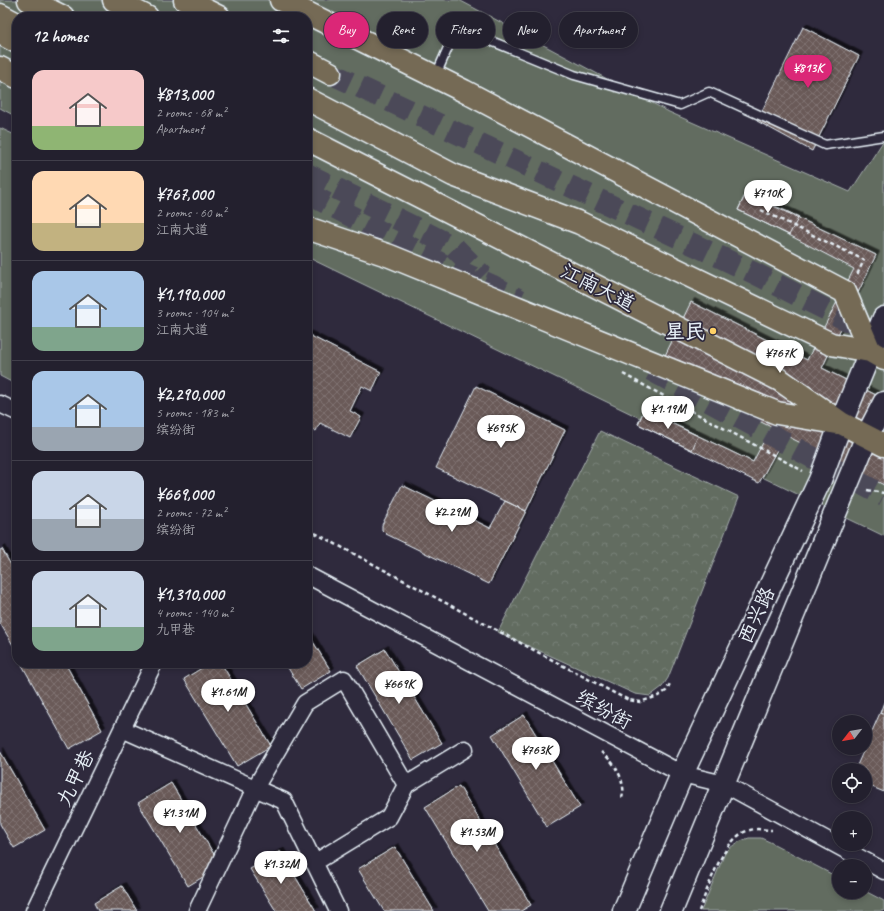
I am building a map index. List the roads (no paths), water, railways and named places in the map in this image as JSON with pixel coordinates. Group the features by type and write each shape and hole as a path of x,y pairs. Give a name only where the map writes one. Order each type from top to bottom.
{"main road":[{"path":"29,0 53,12"},
{"path":"114,0 137,12"},
{"path":"185,0 209,12"},
{"path":"281,0 305,5 436,77 845,292 877,355"},
{"path":"0,15 12,21"},
{"path":"0,33 12,39"},
{"path":"312,64 330,73"},
{"path":"0,68 12,74"},
{"path":"312,102 453,175 580,223 832,344 877,355"},
{"name":"江南大道","path":"312,142 780,380 841,423 875,440"},
{"path":"312,230 390,256 777,413 841,423"},
{"name":"西兴路","path":"624,911 682,774 820,480 841,423 877,355 884,318"},
{"name":"西兴路","path":"671,911 724,784 875,440 884,403"}],"street":[{"path":"0,404 12,410"},
{"name":"缤纷街","path":"312,578 682,774 724,784 884,871"},
{"name":"九甲巷","path":"34,911 152,668"},
{"path":"197,911 255,788 305,702 344,679 406,785"},
{"path":"122,729 284,801 338,911"},
{"path":"314,863 389,817 406,785 465,749"}],"lane":[{"path":"436,77 457,27 574,75 680,105 709,92 825,145 884,136"}],"tunnel":[{"path":"330,73 756,274 870,332"},
{"path":"312,176 454,247 483,276"},
{"path":"312,196 442,264 491,285 520,300"},
{"path":"651,370 884,496"}],"place":[{"name":"星民","path":"713,331"}]}
